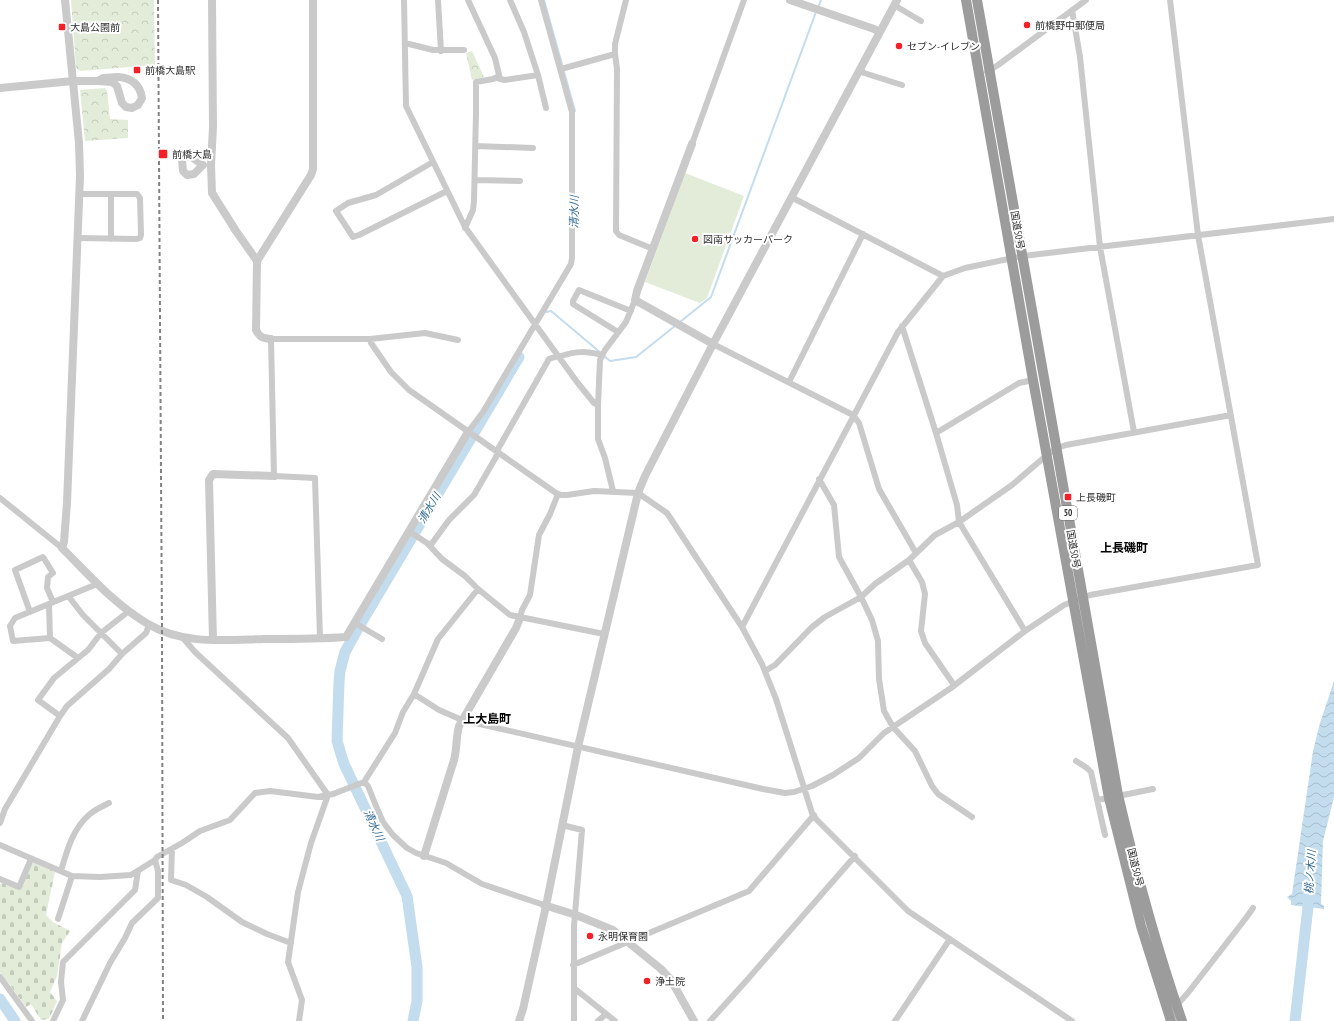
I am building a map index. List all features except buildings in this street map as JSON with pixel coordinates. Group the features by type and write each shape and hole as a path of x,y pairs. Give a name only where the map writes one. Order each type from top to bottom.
{"highway":[{"name":"国道50号","path":"966,0 985,73"},
{"name":"国道50号","path":"977,0 985,73 1018,257 1057,448 1078,599"},
{"name":"国道50号","path":"1018,257 1033,380 1047,455 1078,599 1114,797 1141,926 1169,1020"},
{"name":"国道50号","path":"1114,797 1152,930 1182,1021"}],"street":[{"path":"62,548 64,542 67,503 79,194 79,143 65,0"},
{"path":"212,0 213,127 207,165 212,193 257,261"},
{"path":"313,0 313,169 311,175 257,261 256,330 259,336 271,339 370,339 425,334 458,340"},
{"path":"404,0 405,103 433,162 465,228 578,382 594,403 598,405"},
{"path":"438,0 441,51"},
{"path":"468,0 497,62 500,79 505,80 538,75"},
{"path":"510,0 524,32 538,75 546,108"},
{"path":"0,498 62,548 97,584 129,611 149,625 162,631 183,638 213,640 346,637 358,625 571,264 572,112 542,0"},
{"path":"626,0 615,44 617,66 616,231 619,235 653,249"},
{"path":"613,491 605,458 598,440 599,371 602,355 626,322 631,311 744,0"},
{"path":"790,0 880,32"},
{"path":"985,73 1086,0"},
{"path":"414,694 444,713 462,720 785,793 794,792 812,786 833,775 859,758 884,733 954,685 1025,631 1064,605 1078,599 1258,565 1198,235 1170,0"},
{"path":"519,1021 545,906 578,747 638,493 645,476 791,197 896,2 921,21"},
{"path":"1072,10 1080,58 1100,247 1134,432"},
{"path":"404,43 441,51 464,50"},
{"path":"561,69 615,54"},
{"path":"860,70 864,73 902,85"},
{"path":"465,228 473,210 476,146 476,82 493,79 499,76"},
{"path":"0,88 98,80 112,82 117,86 122,103 126,107 135,107 140,103 142,98 141,92 133,81 118,77 103,78 98,80"},
{"path":"476,146 533,148"},
{"path":"433,162 376,195 348,203 336,211 353,236 359,235 447,191"},
{"path":"475,180 520,181"},
{"path":"78,238 137,239 140,238 141,235 140,196 135,194 79,194"},
{"path":"111,194 111,239"},
{"path":"791,197 943,276"},
{"path":"742,627 819,479 902,326 943,276 965,268 1018,257 1334,219"},
{"path":"788,382 863,234"},
{"path":"618,332 573,304 579,290 631,311"},
{"path":"635,300 714,344 854,415 858,423 879,489 916,553"},
{"path":"902,326 957,506 959,522 1025,631"},
{"path":"271,339 274,476"},
{"path":"370,339 385,365 404,385 471,434 558,494 567,495 591,491 638,493 667,514 742,627 765,671 776,699 804,789 814,815 908,911 1072,1021"},
{"path":"430,546 449,520 474,495 483,481 497,452 546,363 553,357 571,352 582,351 602,355"},
{"path":"936,434 1019,384 1033,380"},
{"path":"765,671 775,665 812,627 825,617 861,597 875,584 910,560 935,535 959,522 1012,485 1057,448 1134,432 1231,415"},
{"path":"213,640 209,480 213,474 315,478 320,638"},
{"path":"819,479 834,505 839,556 872,620 878,641 879,679 884,711 893,727 916,751 932,786 938,794 972,817"},
{"path":"424,856 454,760 457,746 457,733 462,720 520,618 522,610 530,594 539,536 558,494"},
{"path":"412,533 430,546 442,559 465,576 478,589 510,615 604,634"},
{"path":"30,612 14,570 43,557 53,573 48,577 48,588 51,603 50,638"},
{"path":"910,560 922,582 925,594 921,631 925,643 954,685"},
{"path":"78,658 50,638 13,641 10,626 15,618 69,597 97,584"},
{"path":"0,845 72,876 100,877 131,875 200,831 230,820 255,793 270,792 318,798 364,782 392,739 441,635 478,589"},
{"path":"69,597 83,615 122,654"},
{"path":"60,716 38,700 54,678 88,650 102,633 129,611"},
{"path":"0,822 5,809 67,706 109,669 122,654 146,633 149,625"},
{"path":"358,625 382,639"},
{"path":"183,638 195,652 288,738 328,795"},
{"path":"1076,761 1091,772 1105,835"},
{"path":"364,782 368,786 379,815 390,832 407,848 424,856 446,863 482,884 576,915 613,930 661,969 671,980 694,1021"},
{"path":"1098,800 1153,789"},
{"path":"299,1021 302,1000 288,962 298,892 311,843 328,795"},
{"path":"61,871 69,844 78,827 90,814 109,803"},
{"path":"573,965 749,891 814,815"},
{"path":"562,825 582,830 573,965 574,1021"},
{"path":"172,849 171,880 186,885 207,897 242,922 291,943"},
{"path":"710,1021 855,856"},
{"path":"0,879 19,887 32,859"},
{"path":"82,1021 110,963 132,923 158,898 158,871 155,860"},
{"path":"52,1021 62,1000 61,982 63,962 135,890 138,871"},
{"path":"58,919 72,876"},
{"path":"1169,1020 1176,1006 1187,994 1253,908"},
{"path":"895,1021 950,939"},
{"path":"0,977 32,1021"},
{"path":"574,988 615,1021"},
{"path":"598,1021 606,1014"}],"green space":[{"path":"71,0 154,0 155,65 80,71 76,68"},
{"path":"472,51 484,77 472,80 466,53"},
{"path":"105,88 107,91 110,119 128,120 128,138 85,141 80,90"},
{"name":"図南サッカーパーク","path":"685,173 744,196 707,298 700,303 645,282"},
{"path":"35,862 55,872 46,915 53,922 70,931 62,943 57,976 50,992 57,1001 49,1019 41,1020 31,1004 26,1007 0,972 0,884 3,883 20,890 31,864"}],"water":[{"path":"1334,681 1334,797 1323,841 1321,904 1324,906 1324,909 1291,905 1291,901 1287,897 1292,894 1313,751 1320,723"}],"waterway":[{"name":"清水川","path":"544,0 575,111"},
{"path":"818,8 821,0"},
{"path":"680,322 711,297 816,12"},
{"path":"546,312 551,311 601,353"},
{"path":"604,356 610,361 636,357 675,326"},
{"name":"清水川","path":"413,1021 417,1001 417,967 407,896 344,764 337,741 340,671 345,652 357,630 519,357"},
{"name":"桃ノ木川","path":"1295,1021 1308,907 1308,892"},
{"path":"0,999 15,1021"}],"railway":[{"path":"158,0 163,1021"}],"place":[{"name":"前橋野中郵便局","path":"1027,25"},
{"name":"大島公園前","path":"62,27"},
{"name":"セブン-イレブン","path":"899,46"},
{"name":"前橋大島駅","path":"137,70"},
{"name":"前橋大島","path":"163,154"},
{"name":"図南サッカーパーク","path":"695,239"},
{"name":"上長磯町","path":"1068,497"},
{"name":"永明保育園","path":"590,936"},
{"name":"浄土院","path":"647,981"}],"district":[{"name":"上長磯町","path":"1124,548"},
{"name":"上大島町","path":"487,719"}]}
